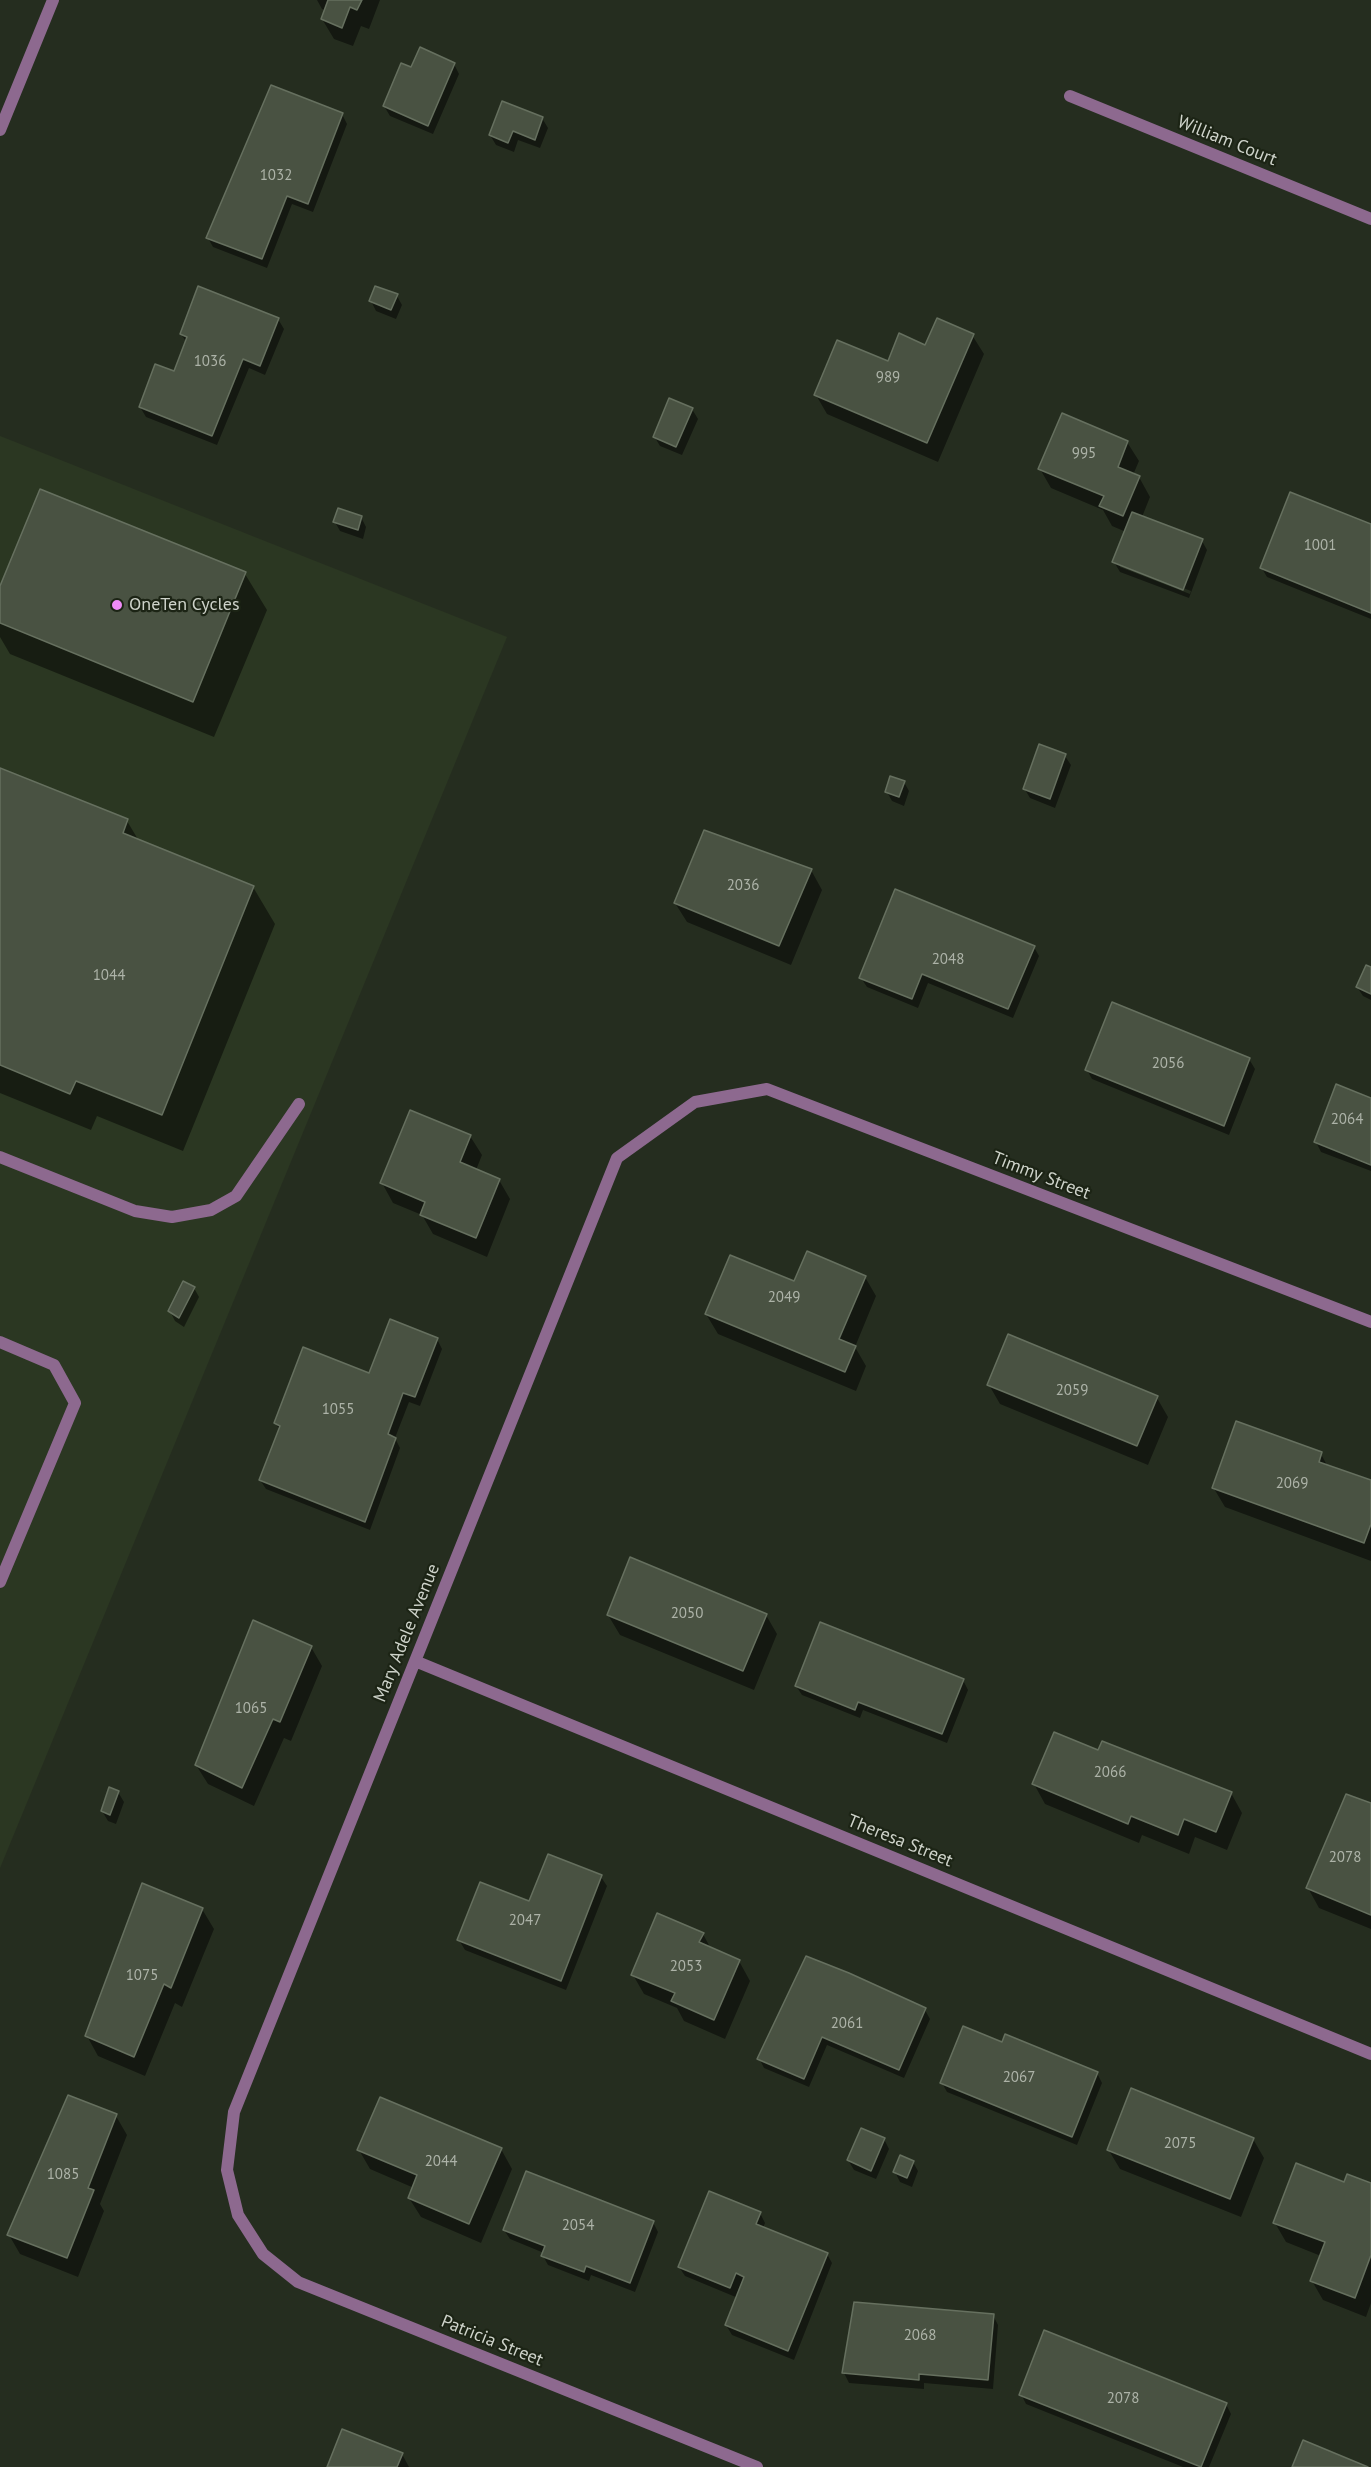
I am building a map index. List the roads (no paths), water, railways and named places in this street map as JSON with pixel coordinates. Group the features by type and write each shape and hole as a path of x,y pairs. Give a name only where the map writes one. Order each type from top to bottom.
{"street":[{"path":"0,130 52,0"},
{"name":"William Court","path":"1070,96 1371,219"},
{"name":"Timmy Street","path":"695,1102 767,1089 1371,1322"},
{"name":"Mary Adele Avenue","path":"238,2215 227,2170 234,2112 617,1158 695,1102"},
{"path":"0,1157 135,1211 172,1217 211,1210 237,1196 299,1104"},
{"path":"0,1342 54,1365 75,1403 0,1582"},
{"name":"Theresa Street","path":"415,1661 1371,2054"},
{"name":"Patricia Street","path":"238,2215 263,2253 298,2282 757,2467"}],"place":[{"name":"OneTen Cycles","path":"117,605"}]}
